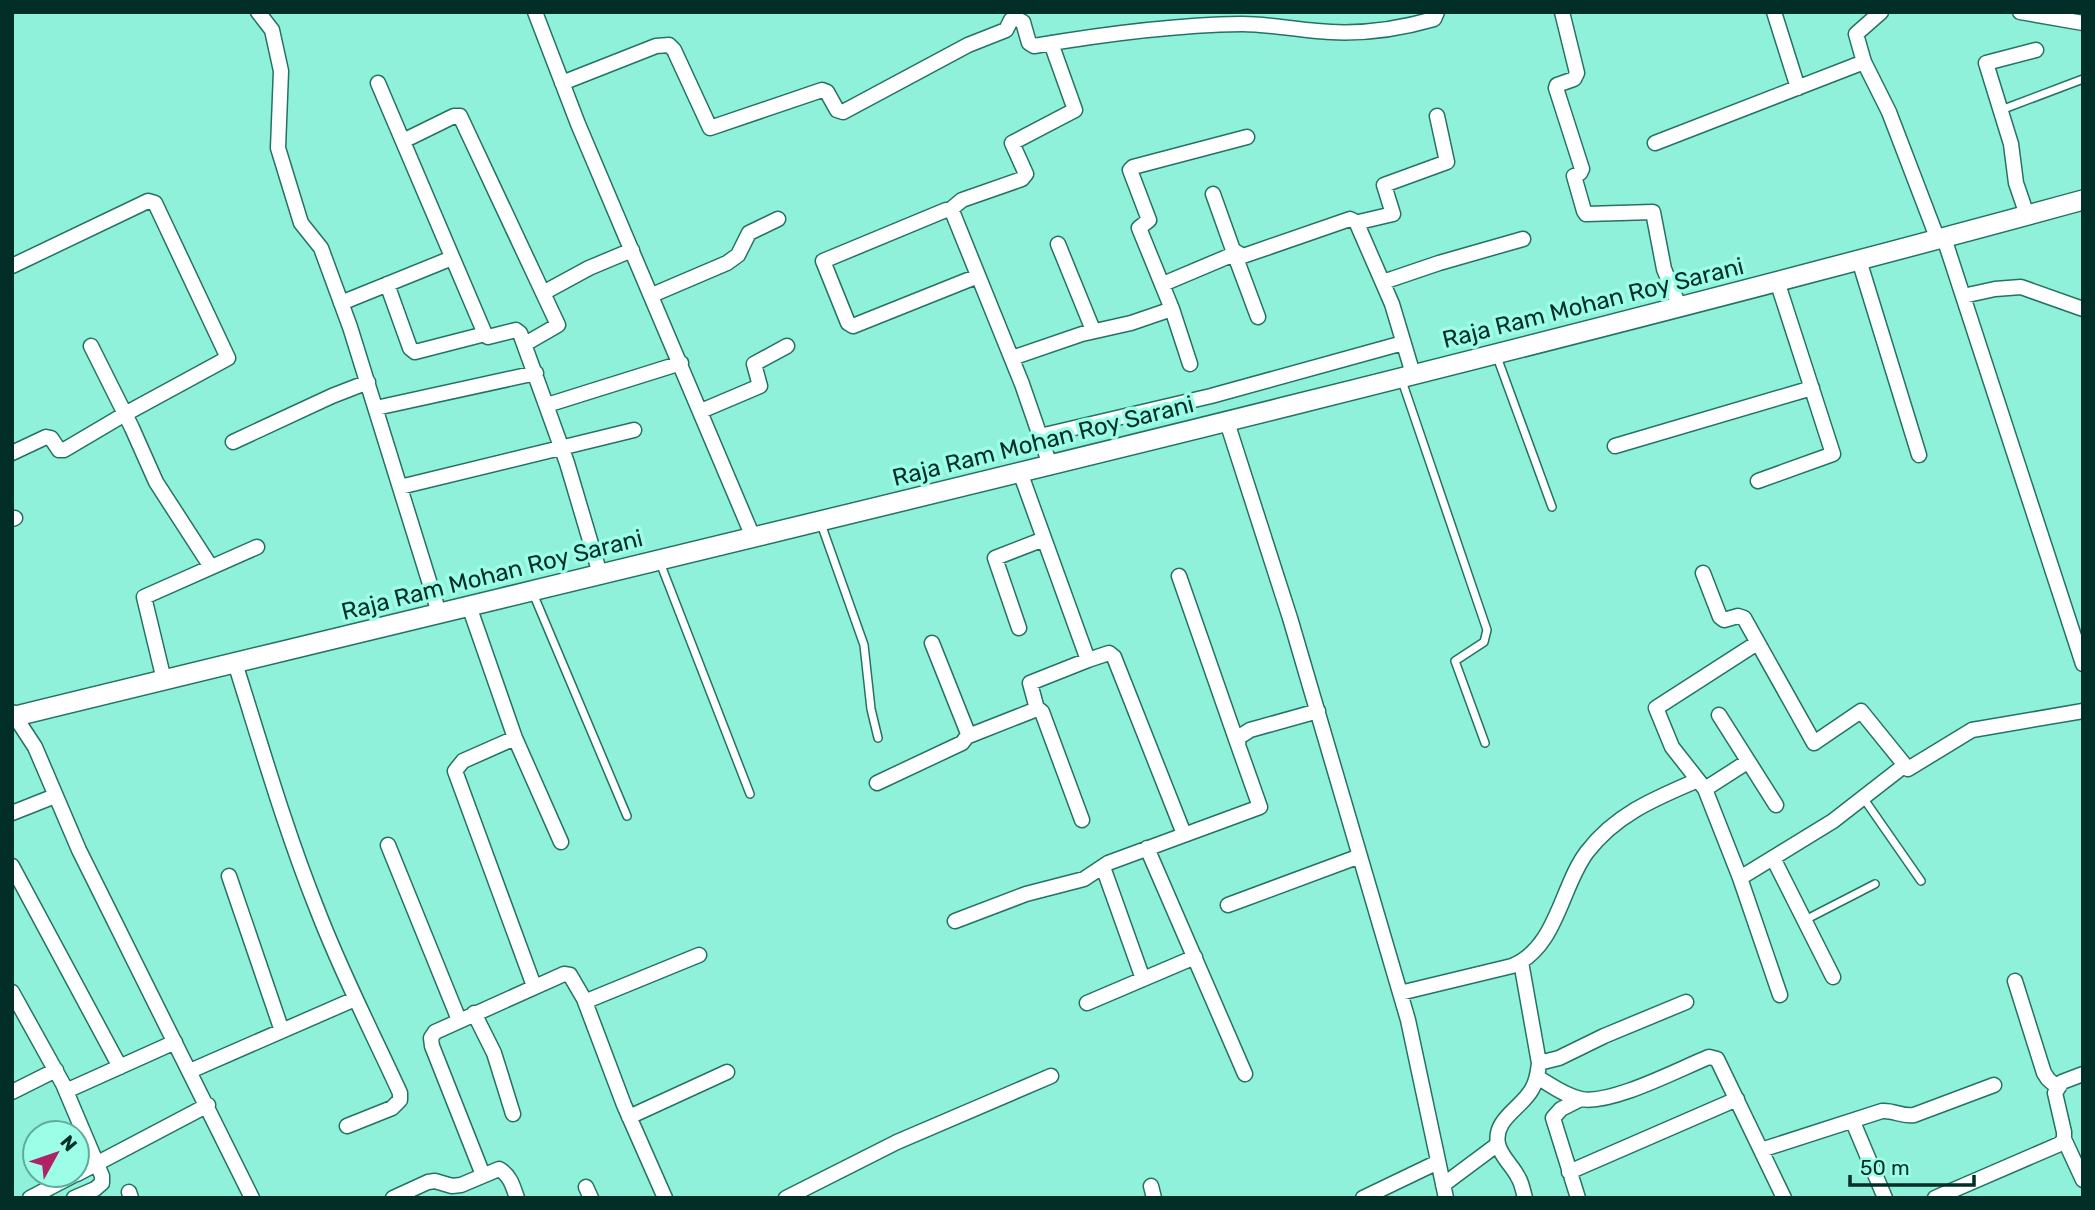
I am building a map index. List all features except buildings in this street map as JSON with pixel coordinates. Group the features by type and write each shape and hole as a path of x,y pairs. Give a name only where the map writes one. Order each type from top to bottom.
{"street":[{"path":"258,12 272,30 281,71 278,148 301,223 321,248 369,382 439,613"},
{"path":"535,12 562,83 753,537"},
{"path":"562,83 664,43 674,50 710,128 822,90 827,92 837,110 843,112 968,45 1006,30 1015,18 1023,22 1031,45 1141,29 1245,24 1320,32 1372,31 1410,26 1434,19 1437,12"},
{"path":"1562,12 1577,74 1574,79 1557,85 1556,88 1582,169 1574,176 1584,211 1587,214 1653,212 1664,269 1678,306"},
{"path":"1774,12 1798,89"},
{"path":"1881,12 1856,34 1864,62 1889,112 1963,296 2083,664"},
{"path":"2020,12 2083,23"},
{"path":"978,276 853,326 848,323 823,262 950,210 962,200 1025,177 1012,143 1075,110 1051,43"},
{"path":"2027,215 2015,183 2011,144 1986,63 2036,50"},
{"path":"1655,143 1864,62"},
{"path":"378,83 485,334 488,337 516,330 525,344 562,448 600,574"},
{"path":"403,141 454,116 460,116 558,326 525,344"},
{"path":"1358,223 1393,214 1384,185 1447,162 1437,116"},
{"path":"1190,364 1163,284 1139,228 1149,220 1130,170 1247,137"},
{"path":"1213,194 1258,317"},
{"name":"Raja Ram Mohan Roy Sarani","path":"13,715 1227,422 1941,239 2083,200"},
{"path":"12,266 148,201 155,203 228,358 64,450 59,450 51,438 46,436 12,453"},
{"path":"950,210 954,213 1012,358 1050,464"},
{"path":"652,295 727,263 738,255 749,233 778,219"},
{"path":"1234,252 1249,256 1350,219 1358,223 1383,282 1404,343 1407,375"},
{"path":"1383,282 1439,262 1523,239"},
{"path":"1058,244 1093,330"},
{"path":"543,293 589,268 632,250"},
{"path":"1163,284 1234,252"},
{"path":"341,303 452,258"},
{"path":"1859,260 1919,455"},
{"path":"1758,481 1833,454 1777,281"},
{"path":"387,284 410,348 415,352 485,334"},
{"path":"1963,296 1995,289 2021,288 2083,309"},
{"path":"1012,358 1093,330 1131,323 1172,309"},
{"path":"1040,436 1211,396 1404,343"},
{"path":"91,346 156,482 211,567"},
{"path":"701,411 760,386 754,365 787,346"},
{"path":"547,405 681,363"},
{"path":"376,408 536,373"},
{"path":"233,442 369,382"},
{"path":"1615,446 1812,388"},
{"path":"1227,422 1318,711 1400,993 1444,1191 1498,1144"},
{"path":"400,487 634,430"},
{"path":"1020,472 1088,660"},
{"path":"1019,628 995,558 1044,539"},
{"path":"164,680 144,597 257,547"},
{"path":"1703,573 1720,617 1724,620 1741,616 1812,741 1817,743 1861,711 1910,768 1972,730 2083,712"},
{"path":"955,921 1026,894 1084,879 1103,867 1147,848 1261,807 1179,576"},
{"path":"470,606 515,737 561,842"},
{"path":"932,643 969,734"},
{"path":"1757,643 1657,708 1672,747 1702,785 1740,878 1780,995"},
{"path":"1082,820 1042,712 1037,708 1029,686 1030,683 1109,653 1114,657 1184,834"},
{"path":"234,663 300,864 355,999 400,1093 400,1100 392,1108 346,1126"},
{"path":"877,783 962,743 969,734 1037,708"},
{"path":"1238,745 1242,733 1318,711"},
{"path":"13,715 34,747 94,879 252,1198"},
{"path":"1719,715 1776,805"},
{"path":"515,737 463,761 455,771 534,986"},
{"path":"1400,993 1529,958 1558,916 1576,869 1599,838 1643,803 1702,785 1747,762"},
{"path":"1740,878 1864,799 1905,765"},
{"path":"12,813 55,796"},
{"path":"388,845 459,1020"},
{"path":"1147,848 1245,1074"},
{"path":"1228,905 1360,856"},
{"path":"1773,858 1833,977"},
{"path":"12,866 120,1067"},
{"path":"1103,867 1143,979"},
{"path":"229,876 282,1031"},
{"path":"584,999 589,1000 699,955"},
{"path":"1087,1003 1195,957"},
{"path":"1521,962 1538,1070 1527,1097 1500,1126 1498,1144 1505,1159 1518,1175 1525,1198"},
{"path":"482,1175 431,1038 435,1032 459,1020 564,974 570,975 584,999 629,1117 665,1198"},
{"path":"2015,981 2045,1073 2057,1087"},
{"path":"12,992 56,1070 102,1176 102,1183 95,1189 74,1198"},
{"path":"190,1070 355,999"},
{"path":"1538,1070 1604,1036 1686,1002"},
{"path":"474,1013 494,1052 513,1114"},
{"path":"66,1091 175,1042"},
{"path":"1578,1198 1553,1118 1561,1109 1581,1100 1610,1097 1710,1057 1717,1059 1784,1198"},
{"path":"12,1092 56,1070"},
{"path":"1538,1070 1568,1095 1581,1100"},
{"path":"629,1117 727,1072"},
{"path":"2083,1074 2062,1082 2055,1093 2064,1139 2083,1180"},
{"path":"786,1198 866,1156 1051,1076"},
{"path":"1761,1150 1889,1110 1901,1116 1914,1115 1994,1085"},
{"path":"1569,1172 1737,1099"},
{"path":"91,1166 208,1105"},
{"path":"1853,1122 1885,1198"},
{"path":"1936,1198 1960,1193 2064,1139"},
{"path":"1363,1198 1438,1162"},
{"path":"393,1198 428,1182 461,1185 499,1169 505,1172 517,1198"},
{"path":"443,1183 449,1198"},
{"path":"30,1198 47,1189"}],"lane":[{"path":"2001,110 2083,79"},
{"path":"1495,353 1552,507"},
{"path":"1407,375 1487,630 1484,642 1455,661 1485,743"},
{"path":"820,520 864,645 871,709 878,738"},
{"path":"659,559 750,794"},
{"path":"531,590 627,816"},
{"path":"1864,799 1921,881"},
{"path":"1804,920 1875,884"}]}
